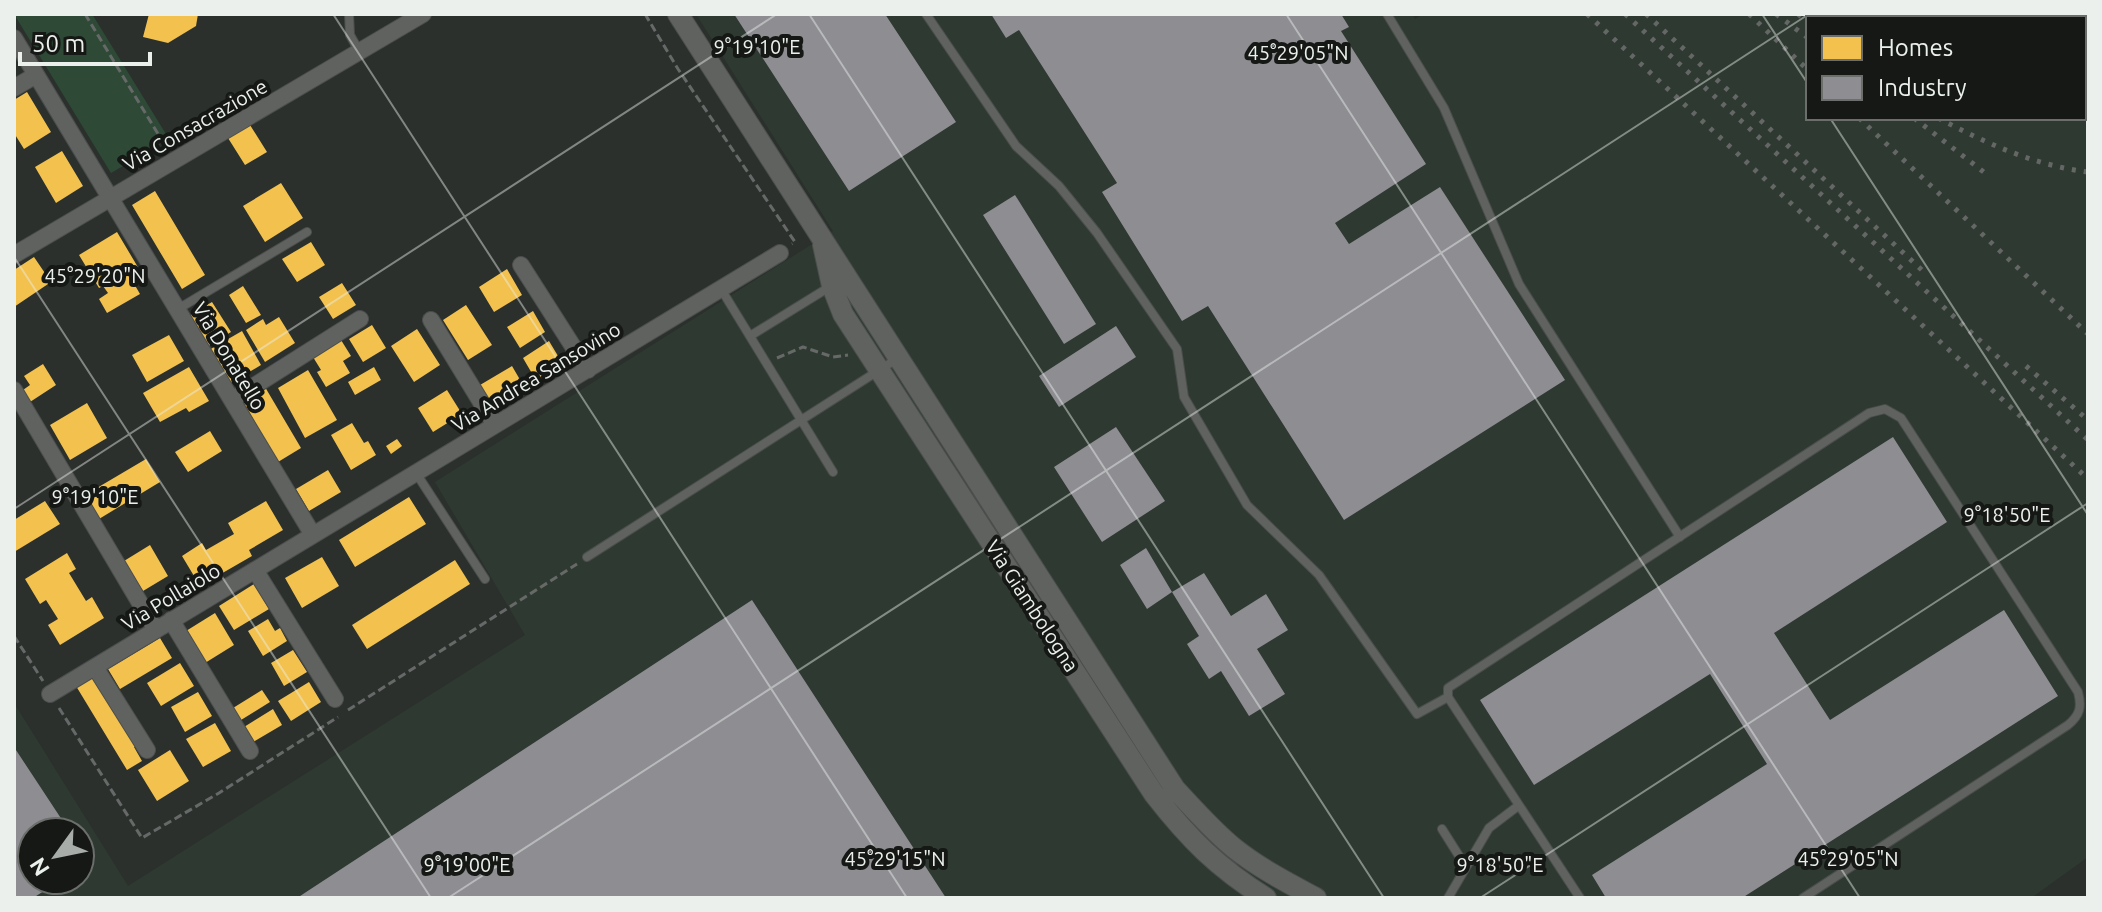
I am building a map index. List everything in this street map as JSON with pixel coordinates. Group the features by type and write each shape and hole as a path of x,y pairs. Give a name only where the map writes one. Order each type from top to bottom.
{"street":[{"name":"Via Consacrazione","path":"14,255 423,14"},
{"name":"Via Giambologna","path":"678,14 1175,789 1235,849 1265,870 1316,898"},
{"name":"Via Donatello","path":"14,38 313,535"},
{"path":"14,88 36,75"},
{"name":"Via Giambologna","path":"820,234 832,286 843,314 886,366 1039,592 1071,625"},
{"name":"Via Andrea Sansovino","path":"313,535 780,253"},
{"path":"521,265 588,370"},
{"path":"232,400 360,319"},
{"path":"431,320 495,425"},
{"name":"Via Giambologna","path":"886,366 1154,794 1195,843 1225,872 1266,898"},
{"path":"14,390 156,630"},
{"name":"Via Pollaiolo","path":"50,694 313,535"},
{"path":"255,570 335,699"},
{"path":"171,620 250,751"},
{"path":"95,667 147,750"}],"lane":[{"path":"349,14 350,35 360,51"},
{"path":"926,14 1016,146 1059,186 1097,233 1177,349 1184,397 1247,505 1319,575 1417,714 1448,697"},
{"path":"1387,14 1444,108 1519,284 1680,537"},
{"path":"178,309 307,232"},
{"path":"750,336 832,286"},
{"path":"721,289 833,472"},
{"path":"587,557 886,366"},
{"path":"1580,898 1448,697 1448,688 1869,413 1878,409 1890,410 1901,418 2078,692 2080,712 2068,725 1803,898"},
{"path":"416,473 485,579"},
{"path":"1448,898 1489,828 1518,806"},
{"path":"1442,829 1466,867"}],"path":[{"path":"85,14 175,160"},
{"path":"645,14 678,69 795,242 780,253"},
{"path":"777,358 803,347 833,357 845,357 854,351"},
{"path":"14,636 142,838 219,793 587,557"}],"shaded area":[{"path":"696,14 1412,14 1415,19 1424,14 2088,14 2088,857 2031,898 14,898 14,703 84,816 16,816 16,896 96,896 96,835 128,886 525,635 435,482 833,231"}],"green space":[{"path":"14,14 92,14 169,139 111,173"}],"building: Homes":[{"path":"149,14 198,14 196,26 168,43 143,37"},
{"path":"27,92 51,132 24,149 14,133 14,100"},
{"path":"250,125 267,152 245,165 228,138"},
{"path":"62,151 83,186 56,203 35,167"},
{"path":"281,183 303,218 265,242 243,206"},
{"path":"155,191 205,275 182,289 132,205"},
{"path":"117,232 139,269 129,275 140,294 107,313 99,299 108,293 103,286 99,288 79,255"},
{"path":"311,242 325,265 297,282 282,259"},
{"path":"34,257 51,282 14,307 14,270"},
{"path":"507,269 522,295 494,312 479,287"},
{"path":"342,283 356,305 333,319 319,297"},
{"path":"243,286 261,315 246,323 229,295"},
{"path":"212,302 231,332 207,347 189,316"},
{"path":"466,305 492,345 468,360 443,320"},
{"path":"533,311 545,332 520,348 507,327"},
{"path":"279,317 295,343 265,362 246,330 263,319 266,325"},
{"path":"372,325 386,348 363,362 349,339"},
{"path":"417,329 440,365 414,382 391,346"},
{"path":"242,331 261,365 229,384 209,350"},
{"path":"169,335 184,361 147,382 132,355"},
{"path":"341,340 351,356 343,361 350,373 326,387 313,357"},
{"path":"549,341 564,366 537,382 523,358"},
{"path":"43,364 56,385 30,402 23,390 30,385 24,376"},
{"path":"512,366 526,390 494,409 480,385"},
{"path":"189,367 209,401 189,412 186,408 160,422 143,393"},
{"path":"374,367 381,380 355,395 348,382"},
{"path":"308,370 337,420 305,438 278,388"},
{"path":"265,387 301,448 278,462 242,400"},
{"path":"447,390 462,414 433,432 418,408"},
{"path":"87,403 107,438 70,460 50,425"},
{"path":"352,423 376,455 351,470 331,435"},
{"path":"210,431 222,451 188,472 175,452"},
{"path":"397,439 402,446 391,454 386,446"},
{"path":"146,459 160,482 99,519 85,495"},
{"path":"328,470 341,492 309,511 296,489"},
{"path":"409,497 426,524 355,567 339,540"},
{"path":"45,501 60,524 14,552 14,520"},
{"path":"266,501 283,530 249,550 252,556 200,586 182,556 202,543 206,550 234,534 228,523"},
{"path":"150,545 168,576 143,591 124,561"},
{"path":"67,553 76,569 69,573 86,601 92,597 104,618 60,645 48,625 58,619 46,600 40,604 25,579"},
{"path":"322,557 339,586 302,608 285,578"},
{"path":"455,560 470,584 367,649 352,625"},
{"path":"254,584 269,609 234,630 219,606"},
{"path":"215,613 234,645 205,663 186,631"},
{"path":"268,619 275,631 280,628 287,641 263,656 248,631"},
{"path":"160,638 172,658 120,689 108,669"},
{"path":"293,650 307,672 284,686 271,663"},
{"path":"180,663 194,686 161,706 147,683"},
{"path":"96,673 139,744 134,747 142,761 127,770 76,686"},
{"path":"309,682 321,702 291,721 278,701"},
{"path":"262,690 270,702 241,720 233,708"},
{"path":"198,692 212,716 185,732 171,707"},
{"path":"273,709 282,725 253,742 244,727"},
{"path":"215,723 231,751 203,767 186,739"},
{"path":"170,750 189,781 157,801 138,770"}],"building: Industry":[{"path":"734,14 885,14 956,122 849,191"},
{"path":"991,14 1341,14 1349,27 1341,31 1426,164 1335,223 1349,244 1440,187 1565,380 1344,520 1208,306 1182,321 1102,192 1117,183 1019,30 1006,38"},
{"path":"2088,14 2088,57 2086,16 1849,16"},
{"path":"1015,195 1096,324 1064,344 983,215"},
{"path":"1116,326 1136,357 1059,407 1039,376"},
{"path":"1116,427 1165,501 1102,542 1054,467"},
{"path":"1893,437 1947,522 1774,633 1830,720 2004,610 2058,696 1742,898 1606,898 1592,875 1767,764 1710,674 1534,785 1480,700"},
{"path":"1146,548 1172,592 1147,609 1120,565"},
{"path":"1204,573 1231,616 1266,594 1288,630 1257,649 1285,694 1249,716 1221,671 1209,679 1187,644 1199,636 1172,592"},
{"path":"752,600 946,898 297,898"},
{"path":"14,747 59,816 16,816 16,896 36,896 14,898"}],"railway":[{"path":"1587,14 2088,479"},
{"path":"1625,14 2088,440"},
{"path":"1646,14 1924,272"},
{"path":"1749,14 1806,68"},
{"path":"1776,14 1806,36"},
{"path":"1798,14 1806,20"},
{"path":"1861,120 2088,334"},
{"path":"1917,120 1985,173"},
{"path":"1942,120 2010,152 2088,172"},
{"path":"2026,366 2088,420"}]}
